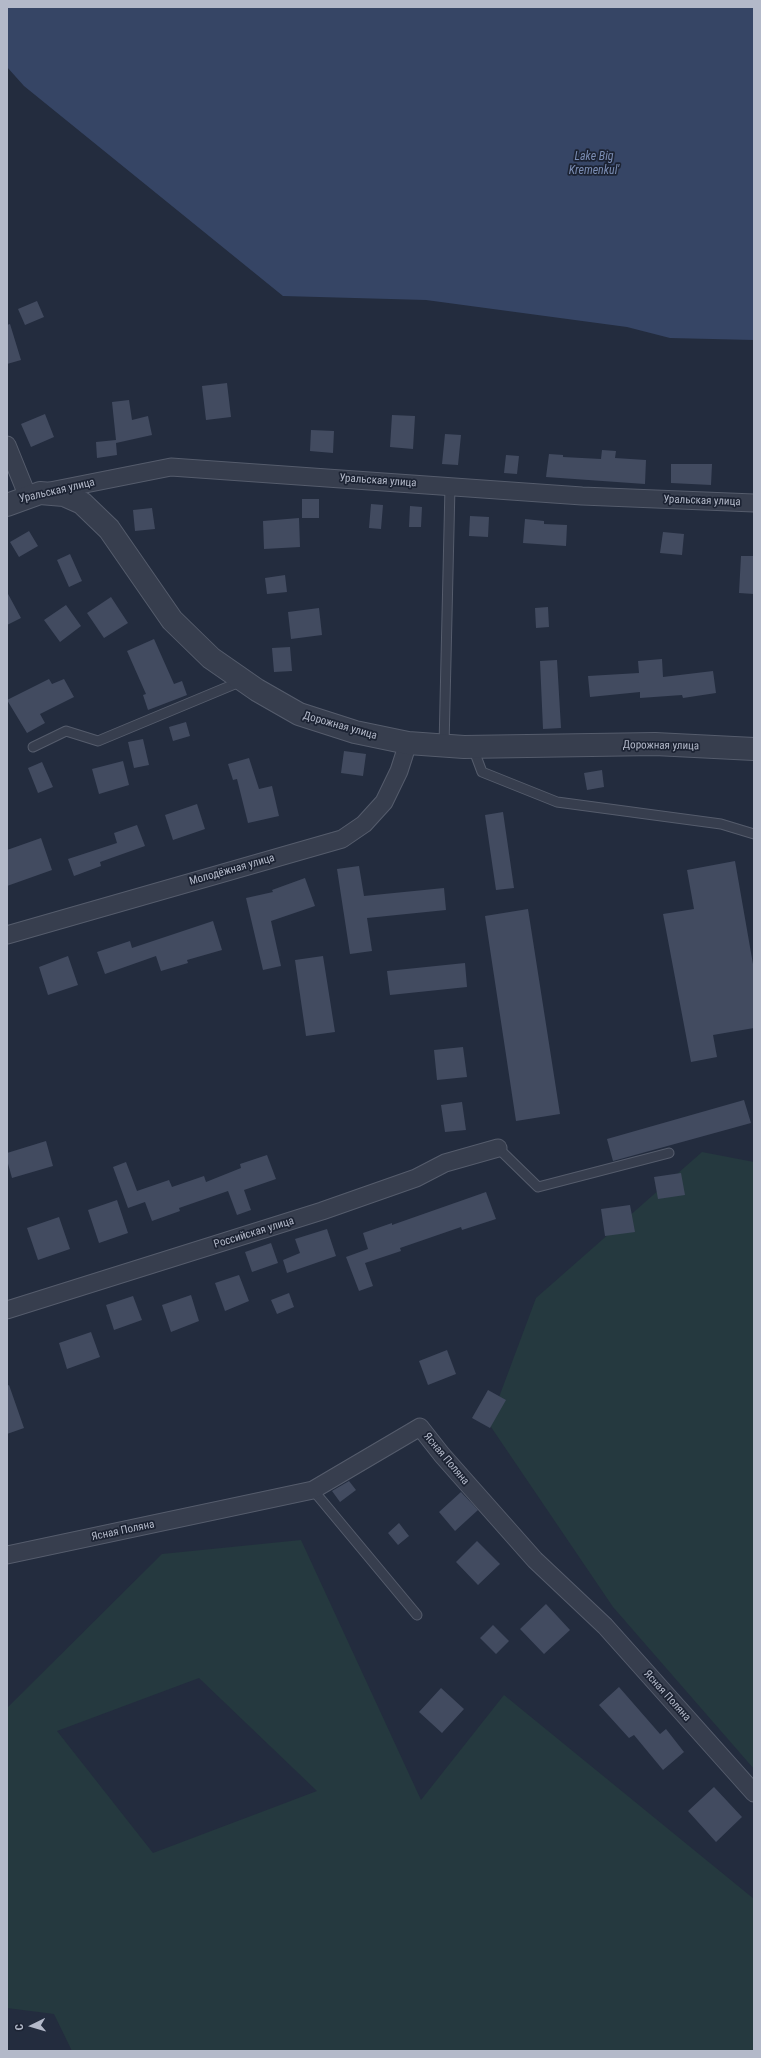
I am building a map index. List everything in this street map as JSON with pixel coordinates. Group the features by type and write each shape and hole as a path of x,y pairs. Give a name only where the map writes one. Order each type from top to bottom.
{"street":[{"path":"7,445 34,495"},
{"name":"Уральская улица","path":"7,505 34,495 171,467 582,496 754,503"},
{"name":"Дорожная улица","path":"34,495 64,495 82,503 109,528 172,620 211,658 243,681 299,714 355,732 408,743 444,746 474,748 656,744 754,749"},
{"name":"Молодёжная улица","path":"7,935 342,839 364,824 384,802 399,771 408,743"},
{"name":"Российская улица","path":"7,1310 322,1211 416,1178 445,1163 498,1148"},
{"name":"Ясная Поляна","path":"7,1555 313,1490 420,1427 442,1455 535,1560 605,1626 754,1793"}],"lane":[{"path":"444,746 450,486"},
{"path":"33,747 66,731 98,741 243,681"},
{"path":"474,748 482,772 557,802 721,824 754,834"},
{"path":"498,1148 538,1187 669,1154"},
{"path":"313,1490 417,1615"}],"shaded area":[{"path":"702,1152 754,1162 754,1769 613,1607 489,1424 536,1298"},
{"path":"301,1540 421,1800 504,1695 754,1899 754,2051 72,2051 54,2014 7,2008 7,1708 162,1554","holes":["199,1678 317,1791 153,1853 57,1731"]}],"water":[{"name":"Lake Big Kremenkul'","path":"7,7 754,7 754,340 670,338 627,327 426,300 283,296 24,86 7,67"}],"building":[{"path":"37,301 44,317 25,325 18,309"},
{"path":"10,324 21,360 7,364 7,325"},
{"path":"227,383 231,417 206,420 202,386"},
{"path":"129,400 132,420 148,416 152,435 116,443 117,455 97,458 96,442 116,440 112,402"},
{"path":"45,414 54,437 31,447 21,424"},
{"path":"392,415 415,416 413,449 390,447"},
{"path":"311,430 334,431 333,453 310,451"},
{"path":"445,434 461,435 458,465 442,464"},
{"path":"602,450 616,451 615,458 646,460 645,484 546,477 549,454 563,455 563,457 601,459"},
{"path":"506,455 519,456 517,474 504,473"},
{"path":"671,464 712,464 711,485 671,483"},
{"path":"302,499 319,499 319,518 302,518"},
{"path":"371,504 383,505 381,529 369,528"},
{"path":"410,506 422,507 421,527 409,527"},
{"path":"152,508 155,529 135,531 133,510"},
{"path":"470,516 489,517 488,537 469,536"},
{"path":"299,518 300,547 264,549 263,521"},
{"path":"525,519 544,521 544,524 567,525 566,546 523,543"},
{"path":"29,531 38,546 19,557 10,542"},
{"path":"663,532 684,534 682,555 660,553"},
{"path":"70,554 82,581 69,587 57,560"},
{"path":"741,556 754,556 754,594 739,593"},
{"path":"285,575 287,592 267,594 265,578"},
{"path":"7,592 21,618 7,625"},
{"path":"111,597 128,623 104,638 87,613"},
{"path":"66,605 81,626 60,642 44,620"},
{"path":"548,607 549,627 536,628 535,608"},
{"path":"319,608 322,635 291,639 288,612"},
{"path":"154,639 174,684 182,681 187,695 148,710 143,695 146,694 127,651"},
{"path":"290,647 292,671 274,672 272,648"},
{"path":"662,659 663,677 713,671 716,693 683,698 682,695 640,698 640,692 590,697 588,676 639,673 638,661"},
{"path":"557,660 561,728 543,729 540,661"},
{"path":"49,679 52,684 64,679 74,697 40,714 45,723 27,733 7,700"},
{"path":"186,722 190,736 173,741 169,727"},
{"path":"143,739 149,765 134,768 128,742"},
{"path":"344,751 366,754 363,776 341,773"},
{"path":"249,758 259,789 272,786 279,816 248,823 237,779 233,780 228,764"},
{"path":"123,761 129,785 99,794 92,769"},
{"path":"42,762 53,787 38,793 28,768"},
{"path":"602,770 604,787 587,790 584,773"},
{"path":"197,804 205,829 173,840 165,815"},
{"path":"503,812 514,888 496,890 485,815"},
{"path":"137,825 145,846 100,862 101,866 74,876 68,859 117,843 114,833"},
{"path":"41,838 52,870 7,886 7,850"},
{"path":"735,861 754,970 754,1028 713,1035 717,1057 691,1062 663,914 694,909 687,870"},
{"path":"359,866 364,896 444,888 446,910 367,918 372,951 350,954 337,869"},
{"path":"305,878 315,906 271,921 281,966 263,970 246,898 273,892 272,890"},
{"path":"528,909 560,1114 516,1121 485,916"},
{"path":"213,921 222,950 187,960 188,963 161,971 156,956 105,974 97,952 130,941 132,948"},
{"path":"68,956 78,985 48,995 39,967"},
{"path":"323,956 335,1032 306,1036 295,960"},
{"path":"465,963 467,987 390,995 387,971"},
{"path":"463,1047 467,1077 437,1080 434,1050"},
{"path":"744,1100 751,1123 613,1161 607,1139"},
{"path":"462,1102 466,1130 445,1132 441,1105"},
{"path":"46,1141 53,1166 12,1178 7,1160 7,1153"},
{"path":"267,1155 276,1179 244,1190 251,1210 237,1215 228,1191 179,1208 180,1211 152,1221 145,1202 128,1208 113,1167 126,1162 137,1191 169,1180 172,1187 204,1176 206,1182 241,1168 240,1164"},
{"path":"681,1173 685,1195 658,1199 654,1177"},
{"path":"486,1192 496,1219 462,1230 461,1227 400,1248 401,1251 365,1263 373,1286 359,1291 346,1257 368,1249 363,1233 392,1223 392,1225"},
{"path":"117,1200 128,1233 99,1243 88,1210"},
{"path":"630,1205 635,1232 605,1236 601,1209"},
{"path":"59,1217 70,1249 38,1260 27,1228"},
{"path":"327,1229 336,1256 287,1273 283,1260 300,1253 295,1239"},
{"path":"271,1243 278,1263 252,1272 245,1252"},
{"path":"239,1275 249,1301 225,1311 215,1283"},
{"path":"289,1293 294,1307 277,1314 271,1300"},
{"path":"191,1295 199,1321 171,1332 162,1305"},
{"path":"133,1296 142,1320 114,1330 106,1305"},
{"path":"91,1332 100,1357 67,1369 59,1343"},
{"path":"447,1350 456,1374 428,1385 419,1361"},
{"path":"9,1385 24,1428 7,1434 7,1386"},
{"path":"488,1390 506,1400 490,1428 472,1418"},
{"path":"349,1481 356,1490 340,1502 332,1491"},
{"path":"461,1492 478,1510 455,1531 439,1512"},
{"path":"399,1523 409,1536 398,1545 388,1533"},
{"path":"477,1541 500,1564 478,1585 456,1562"},
{"path":"546,1604 570,1630 544,1654 520,1629"},
{"path":"493,1625 509,1641 496,1654 480,1638"},
{"path":"619,1687 660,1734 666,1729 684,1752 663,1770 634,1735 629,1738 599,1705"},
{"path":"441,1688 464,1709 442,1733 419,1712"},
{"path":"714,1787 742,1817 716,1842 688,1811"}]}
